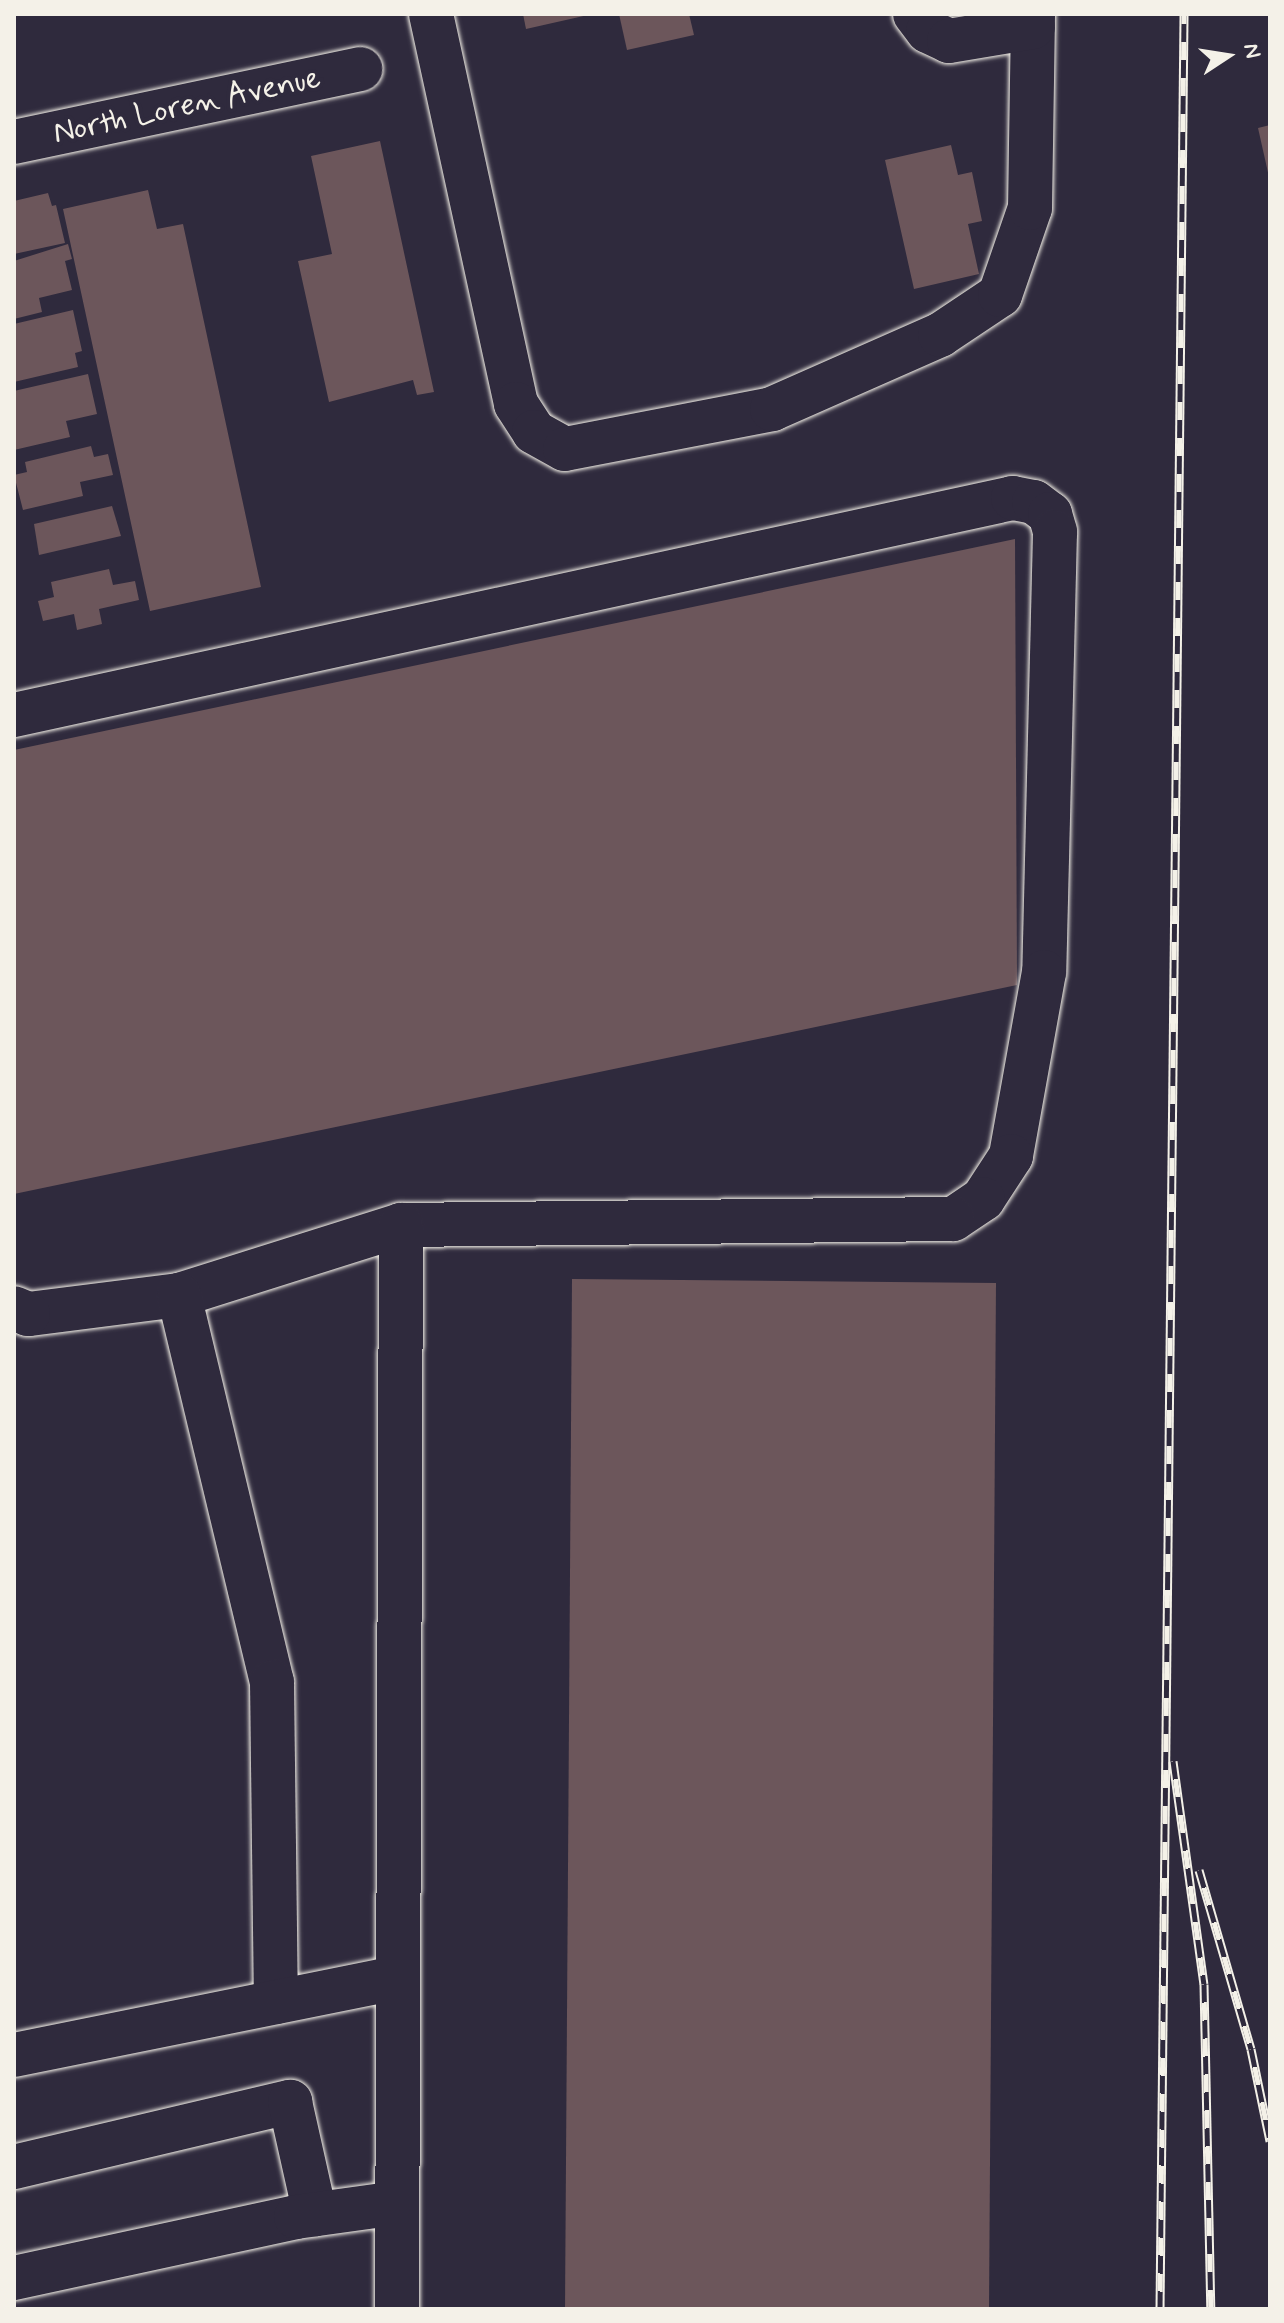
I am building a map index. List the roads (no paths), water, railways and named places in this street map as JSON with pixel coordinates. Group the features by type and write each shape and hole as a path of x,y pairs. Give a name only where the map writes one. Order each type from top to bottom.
{"street":[{"path":"431,14 516,404 534,432 565,449 772,409 940,335 1000,295 1030,208 1033,20 949,41 928,31 915,14"},
{"name":"North Loren Avenue","path":"14,142 360,69"},
{"path":"14,715 1013,498 1034,502 1050,514 1055,532 1044,972 1011,1156 983,1199 953,1219 401,1225 179,1295 28,1314 14,1308"},
{"path":"397,2309 395,1978 401,1225"},
{"path":"179,1295 272,1682 276,2002"},
{"path":"14,2055 395,1978"},
{"path":"14,2167 290,2102 315,2214"},
{"path":"14,2278 315,2214 397,2203"}],"railway":[{"path":"1160,2309 1184,14"},
{"path":"1173,1761 1204,1984 1211,2309"},
{"path":"1199,1870 1251,2049 1270,2141"}]}
